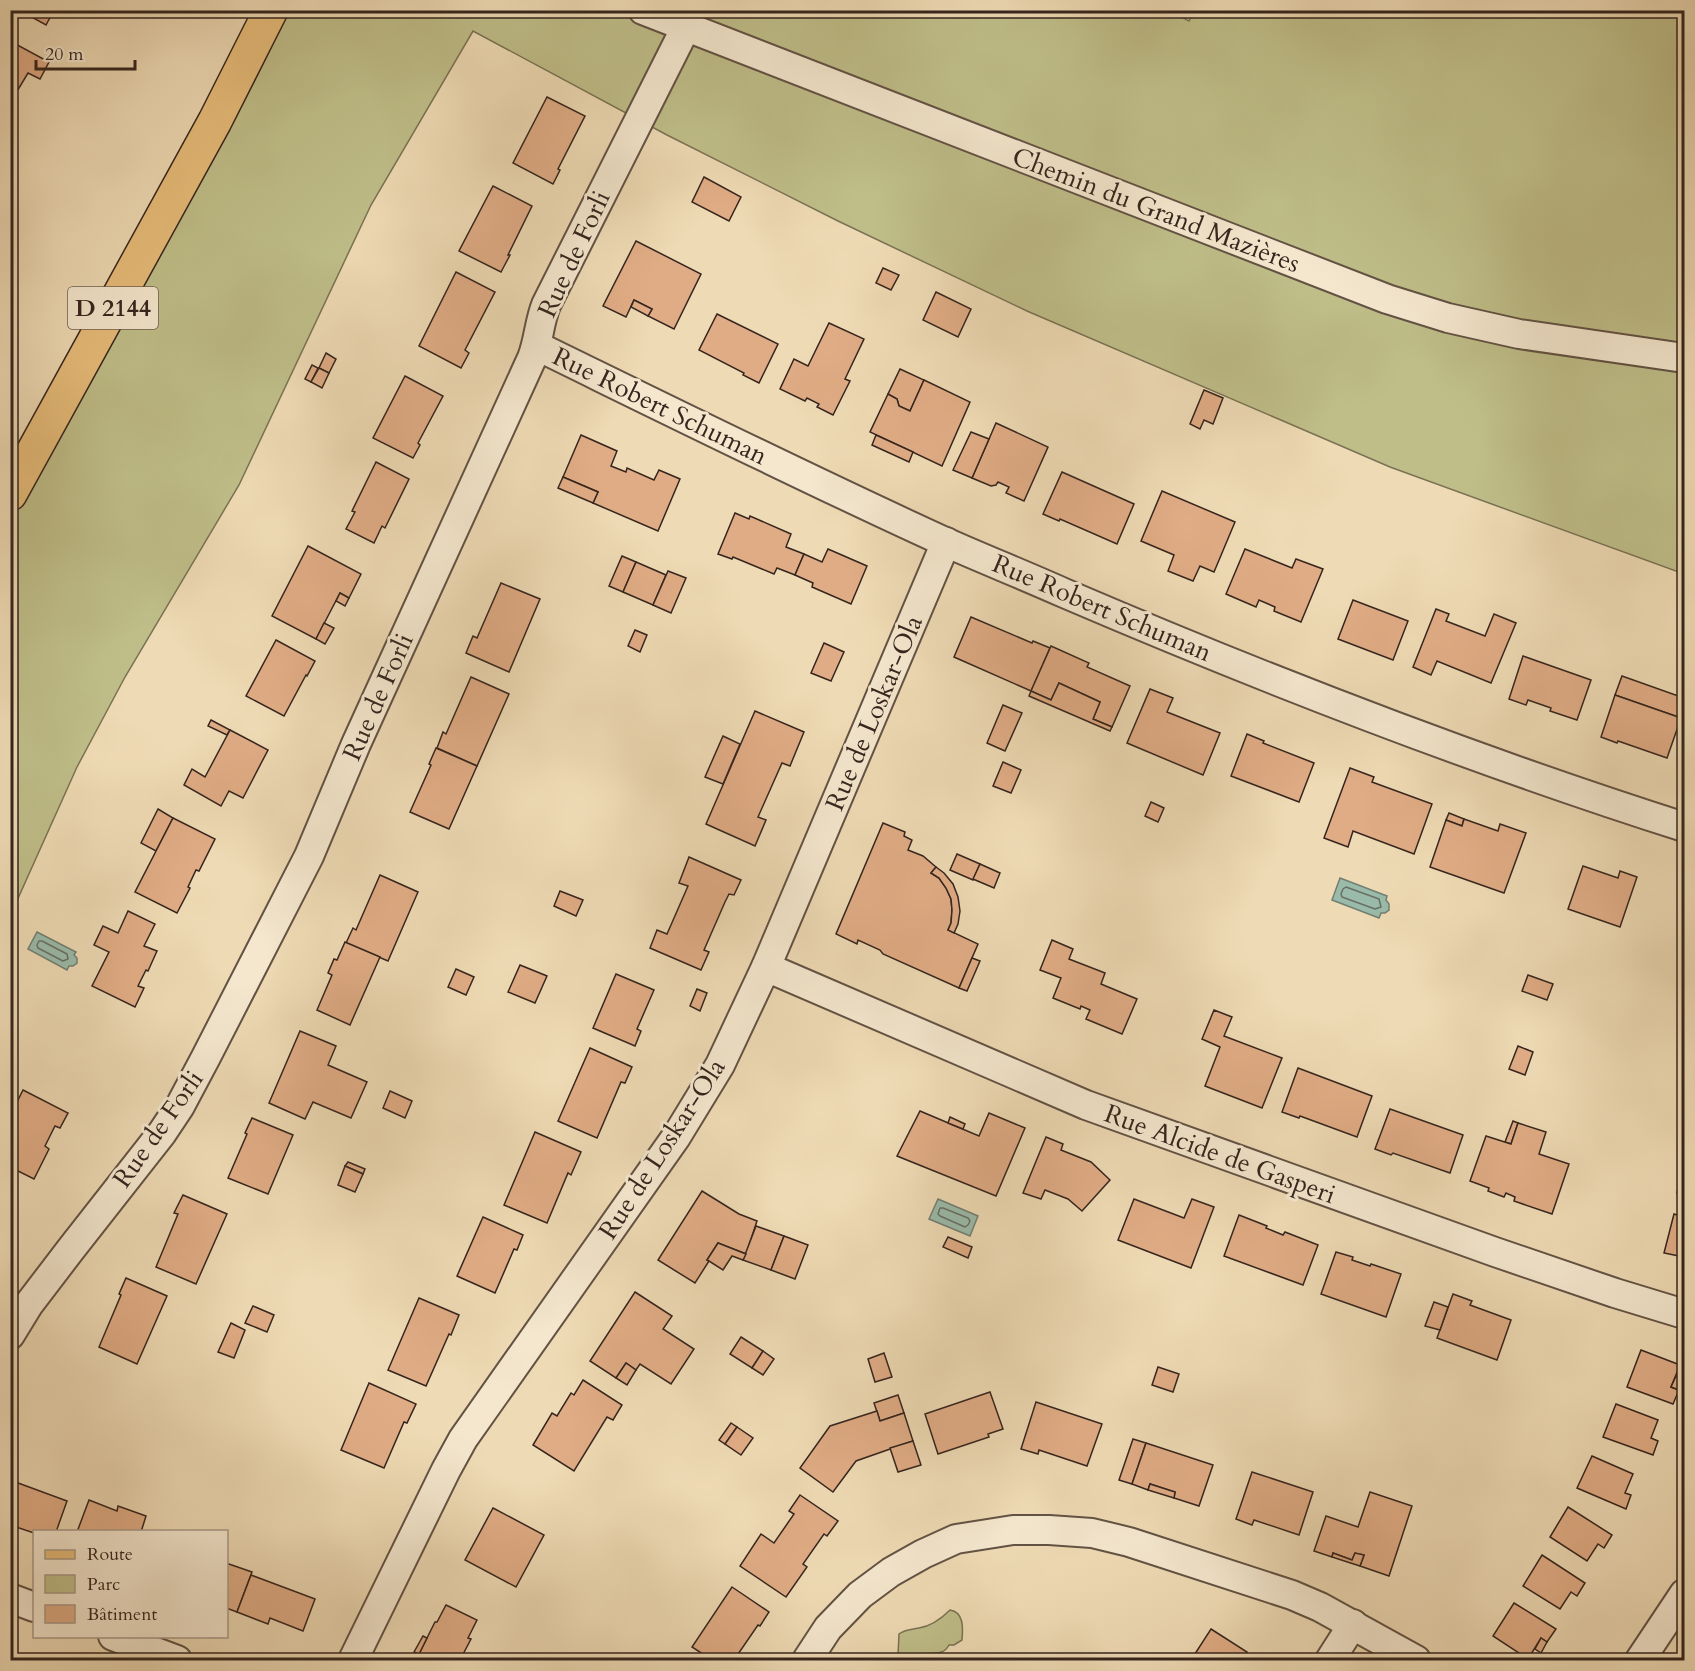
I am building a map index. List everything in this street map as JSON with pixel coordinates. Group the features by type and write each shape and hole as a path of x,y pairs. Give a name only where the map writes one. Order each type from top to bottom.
{"main road":[{"name":"D 2144","path":"10,494 215,122 271,10"},
{"name":"D 2144","path":"215,122 286,10"}],"street":[{"name":"Chemin du Grand Mazières","path":"643,10 1387,298 1448,318 1519,334 1684,358"},
{"name":"Rue de Forli","path":"10,1335 29,1304 70,1249 162,1133 180,1106 206,1058 309,856 356,744 537,346 540,320 546,305 686,27"},
{"name":"Rue Robert Schuman","path":"537,346 725,439 946,542 1176,640 1372,718 1574,792 1684,827"},
{"name":"Rue de Loskar-Ola","path":"353,1660 463,1439 676,1137 720,1065 766,967 946,542"},
{"name":"Rue Alcide de Gasperi","path":"766,967 1086,1105 1474,1245 1684,1314"},
{"path":"807,1660 828,1628 860,1595 891,1572 956,1539 1013,1530 1092,1533 1129,1542 1292,1595 1353,1624 1416,1660"},
{"path":"1640,1660 1684,1594"},
{"path":"10,1598 33,1607"},
{"path":"1330,1660 1353,1624"},
{"path":"118,1638 177,1660"}],"green space":[{"path":"1168,10 1189,21 1195,10 1684,11 1684,574 1390,467 1027,311 838,221 667,135 473,31 371,205 239,485 125,677 77,767 11,914 11,494 286,11"},
{"path":"950,1610 955,1611 960,1617 962,1640 949,1645 944,1651 923,1654 918,1660 901,1660 898,1656 899,1634 932,1624"}],"water":[{"path":"1340,878 1387,896 1389,910 1381,913 1379,918 1332,900"},
{"path":"37,932 76,952 74,955 77,963 69,966 67,970 28,949"},
{"path":"938,1199 978,1216 970,1236 929,1219"}],"building":[{"path":"19,10 54,10 46,25"},
{"path":"10,41 49,62 40,79 28,73 10,103"},
{"path":"547,97 585,116 558,169 560,170 553,184 513,163"},
{"path":"704,177 741,197 729,221 692,202"},
{"path":"493,186 532,206 501,272 459,251"},
{"path":"636,241 701,274 674,329 648,316 652,309 634,300 626,317 603,306"},
{"path":"883,268 899,275 891,290 876,283"},
{"path":"456,272 495,292 465,350 469,353 461,368 419,346"},
{"path":"936,292 971,309 958,337 923,320"},
{"path":"634,300 652,309 648,316 631,307"},
{"path":"717,314 778,344 759,383 699,350"},
{"path":"829,323 864,339 845,379 850,381 833,415 817,407 819,404 807,398 805,401 780,389 794,359 808,366"},
{"path":"326,353 336,359 329,373 319,368"},
{"path":"312,365 318,368 311,382 305,379"},
{"path":"319,368 329,373 322,388 311,382"},
{"path":"900,369 924,380 910,411 899,406 897,399 888,394"},
{"path":"405,376 443,396 418,443 420,445 413,458 373,438"},
{"path":"924,380 970,402 942,466 870,432 888,394 897,399 899,406 910,411"},
{"path":"1204,390 1223,398 1213,424 1204,420 1200,429 1190,424"},
{"path":"996,423 1048,447 1024,501 1006,493 1009,487 998,482 991,486 972,478"},
{"path":"971,432 989,439 972,478 953,470"},
{"path":"581,435 617,451 611,466 626,472 627,468 654,480 659,470 680,479 658,531 593,503 598,492 563,477"},
{"path":"876,435 913,452 909,462 872,445"},
{"path":"376,462 409,479 385,528 382,526 374,543 346,529 355,512 352,511"},
{"path":"1062,472 1134,504 1117,544 1043,514"},
{"path":"563,477 598,492 593,503 558,488"},
{"path":"1162,491 1235,522 1214,572 1200,566 1193,581 1168,571 1174,555 1141,541"},
{"path":"735,513 749,519 750,516 791,534 786,547 804,554 795,575 777,568 774,574 733,557 732,559 718,554"},
{"path":"308,546 361,574 349,598 340,593 316,639 272,616"},
{"path":"828,549 867,566 851,604 812,587 813,583 795,575 804,554 822,562"},
{"path":"1245,549 1292,568 1296,559 1323,569 1301,622 1274,611 1275,607 1259,600 1256,607 1226,594"},
{"path":"622,556 636,562 623,592 609,586"},
{"path":"636,562 666,575 653,605 623,592"},
{"path":"668,571 686,578 671,613 653,605"},
{"path":"501,583 540,599 509,672 466,653 473,636 477,638"},
{"path":"340,593 349,598 345,606 336,601"},
{"path":"1353,600 1408,621 1393,660 1338,639"},
{"path":"1436,609 1449,614 1446,621 1485,636 1494,614 1516,623 1491,683 1437,661 1431,675 1413,667"},
{"path":"971,617 1032,643 1033,641 1050,648 1031,691 954,657"},
{"path":"324,623 334,628 325,644 316,639"},
{"path":"635,630 647,635 640,652 628,646"},
{"path":"276,640 315,661 284,716 246,696"},
{"path":"824,643 844,652 831,681 811,673"},
{"path":"1051,646 1089,663 1087,667 1130,686 1112,727 1093,719 1100,702 1059,683 1051,700 1031,691"},
{"path":"1523,656 1591,680 1577,720 1550,711 1551,708 1528,700 1526,705 1509,699"},
{"path":"1622,676 1684,698 1681,718 1615,695"},
{"path":"471,677 509,694 477,766 437,748 443,732 446,734"},
{"path":"1059,683 1100,702 1093,719 1112,727 1110,731 1029,696 1031,691 1051,700"},
{"path":"1150,689 1173,698 1167,712 1220,733 1203,775 1127,743"},
{"path":"1615,695 1681,718 1667,758 1601,737"},
{"path":"1003,705 1022,713 1005,751 987,743"},
{"path":"755,711 804,732 790,766 782,763 758,817 766,820 755,846 706,824"},
{"path":"211,720 230,730 227,735 208,726"},
{"path":"230,730 268,750 243,798 229,791 221,806 184,785 192,769 205,777"},
{"path":"1247,734 1264,741 1263,743 1314,763 1299,802 1231,776"},
{"path":"723,736 740,744 723,784 705,777"},
{"path":"436,748 477,766 449,829 410,812"},
{"path":"1003,762 1021,770 1011,793 993,786"},
{"path":"1350,768 1374,777 1372,782 1432,804 1414,854 1353,831 1348,847 1324,838"},
{"path":"1151,802 1164,808 1158,822 1145,816"},
{"path":"158,809 173,818 156,851 141,843"},
{"path":"1449,813 1464,819 1462,826 1446,820"},
{"path":"173,818 215,839 199,871 196,870 177,913 135,892"},
{"path":"1464,819 1498,831 1500,824 1526,833 1504,893 1430,867 1446,820 1462,826"},
{"path":"883,823 905,832 904,836 912,840 908,850 923,856 936,867 931,873 939,878 951,899 951,923 948,930 978,944 959,988 883,954 880,950 858,940 857,944 836,934"},
{"path":"957,854 980,864 973,880 950,870"},
{"path":"689,857 741,880 734,895 729,894 725,902 704,950 709,952 701,970 650,948 657,930 667,934 688,886 679,883"},
{"path":"980,864 1000,873 994,888 973,879"},
{"path":"1583,866 1618,878 1620,871 1637,877 1620,927 1568,909"},
{"path":"936,867 953,884 958,897 960,911 954,933 948,930 951,923 951,899 939,878 931,873"},
{"path":"380,875 418,892 388,961 346,943 353,928 356,930"},
{"path":"560,891 583,900 576,916 554,906"},
{"path":"128,911 155,924 144,946 157,951 138,986 144,988 135,1007 92,986 109,952 94,945 103,926 118,933"},
{"path":"1052,940 1073,949 1069,959 1105,973 1101,984 1137,999 1122,1034 1086,1019 1090,1010 1081,1006 1080,1009 1053,998 1061,978 1040,970"},
{"path":"345,942 380,957 350,1025 317,1010 332,975 328,973"},
{"path":"972,958 980,961 967,991 959,988"},
{"path":"520,965 547,976 535,1003 508,992"},
{"path":"456,969 474,977 466,995 448,987"},
{"path":"616,974 654,990 637,1029 641,1031 635,1046 593,1028"},
{"path":"1528,975 1553,984 1547,1000 1522,991"},
{"path":"697,989 707,993 700,1011 690,1006"},
{"path":"1214,1010 1232,1017 1224,1036 1282,1058 1262,1108 1205,1086 1220,1047 1202,1039"},
{"path":"300,1031 336,1046 328,1065 367,1082 351,1118 313,1102 305,1119 269,1103"},
{"path":"1518,1046 1533,1052 1525,1075 1509,1069"},
{"path":"590,1048 632,1067 625,1083 621,1082 597,1138 558,1121"},
{"path":"1298,1068 1372,1096 1357,1137 1300,1116 1299,1118 1282,1112"},
{"path":"23,1090 68,1113 60,1128 55,1126 45,1146 49,1149 34,1179 10,1167 10,1116"},
{"path":"390,1091 412,1101 405,1118 383,1108"},
{"path":"1390,1109 1463,1135 1450,1173 1375,1149"},
{"path":"920,1111 979,1136 989,1113 1025,1128 996,1196 897,1156"},
{"path":"950,1117 965,1124 963,1129 948,1123"},
{"path":"252,1118 293,1135 268,1194 228,1178"},
{"path":"1513,1121 1518,1123 1511,1144 1505,1142"},
{"path":"1518,1123 1546,1132 1539,1154 1569,1164 1552,1214 1514,1201 1515,1197 1506,1193 1504,1197 1488,1191 1489,1188 1470,1181 1486,1136 1511,1144"},
{"path":"535,1132 581,1152 571,1175 568,1173 547,1223 504,1205"},
{"path":"1046,1137 1063,1144 1061,1150 1091,1162 1110,1180 1082,1211 1068,1199 1045,1190 1041,1199 1023,1193"},
{"path":"1684,1161 1684,1195 1677,1193"},
{"path":"348,1162 365,1169 363,1174 345,1166"},
{"path":"345,1166 363,1174 355,1192 338,1185"},
{"path":"702,1191 739,1214 757,1221 746,1254 718,1243 695,1283 658,1260"},
{"path":"183,1195 227,1214 196,1284 156,1267 178,1214 174,1213"},
{"path":"1134,1199 1184,1218 1192,1199 1214,1207 1191,1268 1118,1240"},
{"path":"1674,1214 1684,1217 1684,1257 1664,1253"},
{"path":"1239,1215 1283,1235 1285,1232 1318,1245 1303,1285 1224,1256"},
{"path":"483,1217 523,1235 517,1250 514,1249 495,1293 457,1276"},
{"path":"756,1226 784,1236 771,1270 743,1260"},
{"path":"784,1236 808,1245 795,1279 771,1270"},
{"path":"948,1237 972,1247 968,1258 943,1247"},
{"path":"718,1243 746,1254 743,1260 732,1256 723,1270 707,1260"},
{"path":"1336,1252 1353,1257 1352,1260 1401,1274 1386,1317 1321,1294"},
{"path":"126,1278 167,1296 137,1364 99,1347"},
{"path":"635,1292 672,1316 663,1329 694,1349 671,1384 640,1364 636,1370 626,1363 616,1378 590,1361"},
{"path":"1453,1294 1472,1301 1470,1305 1511,1320 1497,1360 1437,1338"},
{"path":"419,1298 459,1315 426,1386 388,1370"},
{"path":"1434,1302 1448,1307 1440,1330 1425,1326"},
{"path":"253,1306 274,1315 267,1332 245,1323"},
{"path":"231,1323 245,1330 234,1358 218,1352"},
{"path":"741,1337 763,1351 752,1368 730,1354"},
{"path":"1641,1350 1680,1365 1671,1387 1679,1390 1673,1404 1627,1387"},
{"path":"763,1351 774,1359 763,1375 752,1368"},
{"path":"884,1353 892,1377 875,1382 868,1359"},
{"path":"626,1363 636,1370 627,1385 616,1378"},
{"path":"1158,1367 1179,1374 1173,1392 1152,1385"},
{"path":"1676,1376 1683,1378 1679,1390 1671,1387"},
{"path":"583,1380 622,1405 613,1420 607,1417 574,1471 533,1445 552,1413 557,1416 571,1393 574,1395"},
{"path":"369,1383 416,1404 407,1423 404,1422 384,1468 341,1450"},
{"path":"990,1392 1003,1429 988,1434 989,1437 938,1454 925,1414"},
{"path":"898,1395 904,1413 880,1421 874,1403"},
{"path":"1036,1402 1102,1424 1087,1466 1039,1450 1038,1454 1021,1449"},
{"path":"1616,1404 1658,1420 1651,1438 1658,1441 1653,1455 1603,1437"},
{"path":"877,1411 880,1421 904,1413 913,1441 856,1461 833,1492 800,1468 830,1426"},
{"path":"731,1423 737,1427 725,1444 719,1440"},
{"path":"737,1427 753,1438 741,1455 725,1444"},
{"path":"1133,1439 1146,1443 1132,1484 1119,1480"},
{"path":"913,1441 921,1465 898,1472 890,1448"},
{"path":"1146,1443 1213,1465 1199,1506 1174,1498 1175,1492 1150,1484 1148,1490 1132,1484"},
{"path":"1592,1456 1633,1474 1625,1493 1631,1495 1626,1509 1577,1488"},
{"path":"1252,1472 1313,1492 1299,1535 1254,1520 1252,1525 1236,1519"},
{"path":"10,1480 67,1501 57,1530 33,1530 33,1533 10,1525"},
{"path":"1150,1484 1175,1492 1174,1498 1148,1490"},
{"path":"1370,1492 1412,1506 1389,1576 1360,1566 1364,1555 1355,1553 1352,1560 1333,1553 1332,1557 1314,1551 1326,1516 1358,1527"},
{"path":"800,1495 838,1521 827,1536 824,1534 803,1564 807,1567 786,1597 740,1566 761,1534 774,1543 794,1514 789,1511"},
{"path":"89,1500 117,1511 118,1506 146,1516 142,1530 78,1530"},
{"path":"1568,1507 1612,1535 1604,1548 1598,1544 1587,1561 1550,1537"},
{"path":"493,1508 544,1535 516,1587 465,1560"},
{"path":"1333,1553 1352,1560 1355,1553 1364,1555 1360,1566 1332,1557"},
{"path":"1542,1555 1585,1583 1577,1596 1571,1592 1560,1609 1523,1586"},
{"path":"228,1564 252,1572 237,1612 228,1609"},
{"path":"251,1575 315,1599 303,1631 270,1618 268,1624 237,1612"},
{"path":"732,1587 769,1612 734,1660 712,1660 692,1647"},
{"path":"1514,1603 1556,1629 1547,1642 1541,1638 1528,1659 1493,1636"},
{"path":"446,1605 477,1620 468,1638 471,1639 460,1660 416,1660 435,1622"},
{"path":"1211,1629 1247,1652 1242,1660 1191,1660"},
{"path":"423,1636 427,1638 419,1654 414,1652"},
{"path":"1541,1638 1547,1642 1541,1653 1535,1649"}]}
